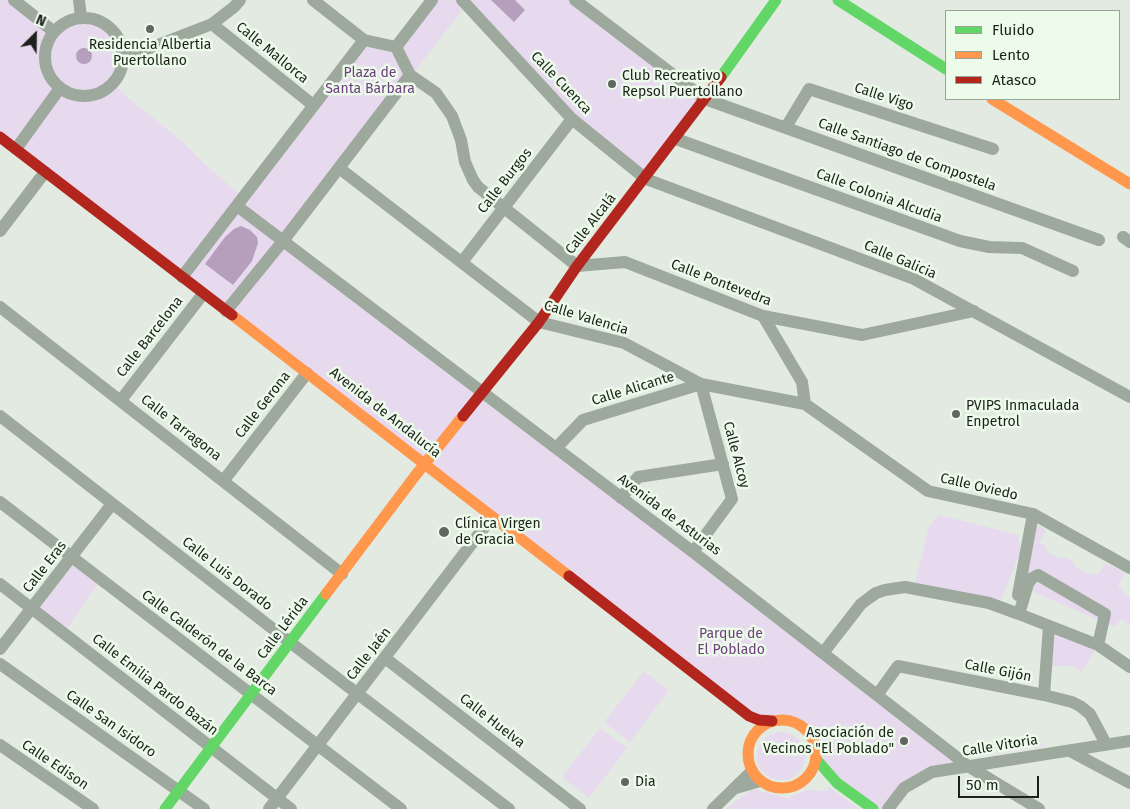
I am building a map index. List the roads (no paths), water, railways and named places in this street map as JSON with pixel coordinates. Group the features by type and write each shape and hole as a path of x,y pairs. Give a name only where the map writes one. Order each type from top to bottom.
{"street":[{"path":"14,0 53,31"},
{"path":"79,0 81,17"},
{"name":"Calle Mallorca","path":"124,54 150,48 212,24 240,0"},
{"path":"314,0 364,40 396,48 410,75 436,93 452,116 461,140 465,162 472,180 478,188 577,266"},
{"path":"396,48 432,0"},
{"name":"Calle Cuenca","path":"462,0 572,119 646,179"},
{"name":"Calle Santiago de Compostela","path":"576,0 706,100 1099,240"},
{"name":"Calle Alcalá","path":"425,464 539,322 577,266 706,100 776,0"},
{"path":"838,0 945,68"},
{"path":"81,17 95,18 108,26 118,35 124,54 120,75 111,86 99,94 86,96 72,95 60,88 50,77 45,64 45,50 53,31 68,20 81,17"},
{"name":"Calle Mallorca","path":"212,24 313,105"},
{"path":"182,277 364,40"},
{"path":"226,311 283,241 410,75"},
{"path":"16,149 60,88"},
{"name":"Calle Vigo","path":"786,127 809,88 993,149"},
{"path":"994,100 1130,184"},
{"name":"Calle Burgos","path":"462,262 572,119"},
{"name":"Avenida de Andalucía","path":"0,137 749,716 759,720 772,721"},
{"name":"Calle Colonia Alcudia","path":"676,139 960,241 989,247 1022,248 1073,271"},
{"name":"Calle Valencia","path":"339,168 539,322 624,343 701,384 805,404"},
{"path":"0,231 45,172"},
{"name":"Calle Galicia","path":"646,179 914,279 1130,397"},
{"path":"237,206 283,241"},
{"name":"Avenida de Asturias","path":"283,241 824,653 968,766 1039,809"},
{"name":"Calle Pontevedra","path":"577,266 625,262 763,316 862,335 974,311"},
{"name":"Calle Barcelona","path":"121,400 203,294"},
{"name":"Calle Tarragona","path":"0,307 342,574"},
{"path":"763,316 802,382 805,404"},
{"name":"Calle Gerona","path":"224,480 307,373"},
{"name":"Calle Alicante","path":"556,448 583,420 701,384"},
{"name":"Calle Alcoy","path":"692,552 732,499 701,384"},
{"name":"Calle Oviedo","path":"805,404 928,491 1033,514 1130,568"},
{"name":"Calle Luis Dorado","path":"0,416 291,643 509,809"},
{"name":"Calle Lérida","path":"165,809 425,464"},
{"path":"621,498 638,477 723,464"},
{"name":"Calle Calderón de la Barca","path":"0,502 401,809"},
{"name":"Calle Eras","path":"0,649 112,504"},
{"path":"1017,613 1033,514"},
{"name":"Calle Jaén","path":"268,809 492,517"},
{"path":"1017,613 1028,584 1032,578 1038,576 1105,614 1098,646"},
{"name":"Calle Emilia Pardo Bazán","path":"0,584 291,809"},
{"path":"824,653 861,604 868,598 885,590 905,587 989,603 1098,646 1130,667"},
{"path":"1044,695 1049,626"},
{"name":"Calle Huelva","path":"385,658 580,809"},
{"name":"Calle San Isidoro","path":"0,664 204,809"},
{"name":"Calle Gijón","path":"877,695 898,666 1044,695 1080,706 1090,714 1106,744"},
{"path":"749,716 752,737"},
{"path":"784,720 796,723 806,729 812,736 816,747 813,771 805,780 794,786 782,789 771,787 756,776 748,760 748,748 752,737 760,728 772,721 784,720"},
{"name":"Calle Vitoria","path":"888,809 904,788 932,772 1130,741"},
{"name":"Calle Edison","path":"0,745 93,809"},
{"path":"1070,751 1130,783"},
{"path":"816,759 837,783 874,809"},
{"path":"713,809 734,789 756,776"},
{"path":"805,780 837,783"}],"place":[{"name":"Residencia Albertia Puertollano","path":"150,29"},
{"name":"Club Recreativo Repsol Puertollano","path":"612,84"},
{"name":"PVIPS Inmaculada Enpetrol","path":"956,414"},
{"name":"Clínica Virgen de Gracia","path":"444,532"},
{"name":"Asociación de Vecinos \"El Poblado\"","path":"904,741"},
{"name":"Dia","path":"625,782"}],"park label":[{"name":"Plaza de Santa Bárbara","path":"370,82"},
{"name":"Parque de El Poblado","path":"731,642"}]}
